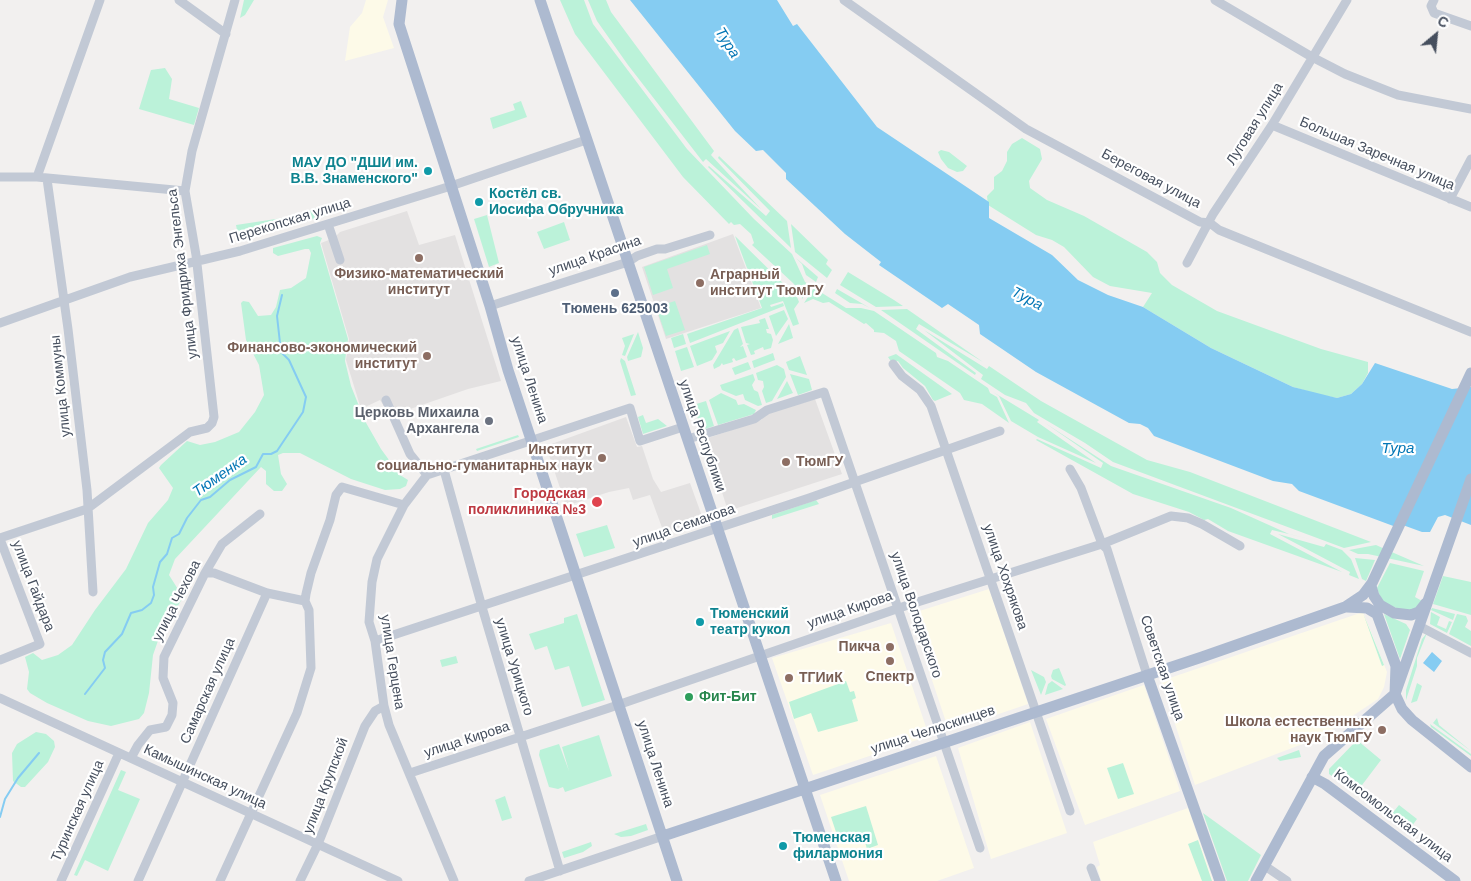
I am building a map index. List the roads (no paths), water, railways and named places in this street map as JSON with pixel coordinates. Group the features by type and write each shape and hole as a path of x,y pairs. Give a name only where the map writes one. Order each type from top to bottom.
{"main road":[{"name":"улица Ленина","path":"402,0 399,24 490,306 508,370 678,881"},
{"name":"улица Республики","path":"540,0 683,427 807,788 836,881"},
{"path":"1345,607 1363,595 1372,585 1471,373"},
{"path":"1256,881 1324,756 1395,694 1471,479"},
{"path":"1372,585 1380,605 1394,613 1411,615 1419,612 1428,602"},
{"path":"1345,607 1367,608 1377,614 1396,666 1395,694 1408,716 1471,767"},
{"name":"улица Челюскинцев","path":"663,836 1345,607"},
{"name":"Советская улица","path":"1147,675 1220,881"},
{"name":"Комсомольская улица","path":"1312,777 1338,793 1455,881"}],"street":[{"name":"улица Коммуны","path":"93,592 87,509 68,329 42,178 100,0"},
{"path":"179,0 226,34"},
{"name":"улица Фридриха Энгельса","path":"87,509 190,432 207,428 212,423 214,417 196,263 185,191 192,151 235,0"},
{"name":"Береговая улица","path":"844,0 1026,128 1200,222 1210,223 1219,230 1471,332"},
{"path":"1215,0 1312,57 1345,74 1398,95 1471,109"},
{"name":"Луговая улица","path":"1188,263 1213,214 1272,125 1347,0"},
{"path":"1434,0 1431,6 1434,13 1471,26"},
{"name":"Большая Заречная улица","path":"1272,125 1450,200 1471,207"},
{"name":"Перекопская улица","path":"0,322 130,278 196,263 451,186 586,140"},
{"path":"1450,200 1471,159"},
{"path":"0,177 42,178 185,191"},
{"path":"328,224 340,260"},
{"name":"улица Красина","path":"490,306 628,262 637,256 658,249 665,249 710,235"},
{"name":"улица Хохрякова","path":"893,364 902,376 920,390 931,406 1070,811"},
{"name":"улица Володарского","path":"688,439 754,419 767,410 824,392 980,848"},
{"path":"386,400 410,454 426,475 630,408 640,441 683,427"},
{"name":"улица Семакова","path":"374,642 855,483 1000,431"},
{"name":"Советская улица","path":"1070,469 1081,488 1102,544 1108,549 1147,675"},
{"name":"улица Урицкого","path":"444,470 482,607 560,871"},
{"name":"улица Герцена","path":"426,475 404,505 386,539 372,582 369,622 389,725 454,881"},
{"path":"220,881 297,713 311,668 309,610 305,601 311,573 330,520 336,495 342,487 404,505"},
{"path":"0,538 87,509"},
{"name":"улица Чехова","path":"131,758 138,745 150,730 166,727 172,715 174,703 163,678 164,658 205,574 222,544 260,514"},
{"name":"улица Кирова","path":"410,773 620,704 899,608 1102,544 1171,516 1178,516 1202,524 1240,546"},
{"name":"улица Гайдара","path":"0,538 40,644 0,660"},
{"path":"205,574 214,573 267,593 305,601"},
{"name":"Самарская улица","path":"138,881 267,593"},
{"path":"1419,626 1471,653"},
{"name":"Камышинская улица","path":"0,698 318,844 386,878 398,881"},
{"name":"улица Крупской","path":"300,881 318,844 362,730 375,711 384,706"},
{"name":"Туринская улица","path":"61,881 119,753"},
{"name":"улица Челюскинцев","path":"529,881 663,836"},
{"path":"1265,866 1287,881"},
{"path":"1091,868 1096,881"}],"water":[{"name":"Тура","path":"630,0 777,0 793,26 797,24 877,127 989,202 989,218 1052,255 1078,280 1108,295 1143,307 1211,348 1293,387 1337,398 1351,394 1362,384 1375,363 1452,389 1471,387 1471,525 1445,515 1438,517 1430,532 1422,532 1400,524 1396,527 1299,491 1292,484 1273,481 1154,436 1148,428 1140,424 1129,423 1036,372 980,334 979,325 948,304 942,308 879,265 881,262 845,234 786,179 786,173 763,150 756,151 735,131"},
{"path":"1432,652 1442,661 1434,672 1423,663"}],"waterway":[{"name":"Тюменка","path":"85,694 105,668 103,660 105,652 122,634 131,613 142,610 151,603 160,562 167,554 172,538 179,534 187,518 201,500 210,497 230,480 256,467 263,454 271,454 277,451 303,412 306,397 289,360 281,352 277,316 282,295"},
{"name":"Тюменка","path":"0,817 5,799 18,778 39,753"}],"place":[{"name":"МАУ ДО \"ДШИ им. В.В. Знаменского\"","path":"428,171"},
{"name":"Костёл св. Иосифа Обручника","path":"479,202"},
{"name":"Физико-математический институт","path":"419,258"},
{"name":"Аграрный институт ТюмГУ","path":"700,283"},
{"name":"Тюмень 625003","path":"615,293"},
{"name":"Финансово-экономический институт","path":"427,356"},
{"name":"Церковь Михаила Архангела","path":"489,421"},
{"name":"Институт социально-гуманитарных наук","path":"602,458"},
{"name":"ТюмГУ","path":"786,462"},
{"name":"Городская поликлиника №3","path":"597,502"},
{"name":"Тюменский театр кукол","path":"700,622"},
{"name":"Пикча","path":"890,647"},
{"name":"Спектр","path":"890,661"},
{"name":"ТГИиК","path":"789,678"},
{"name":"Фит-Бит","path":"689,697"},
{"name":"Школа естественных наук ТюмГУ","path":"1382,730"},
{"name":"Тюменская филармония","path":"783,846"}]}
